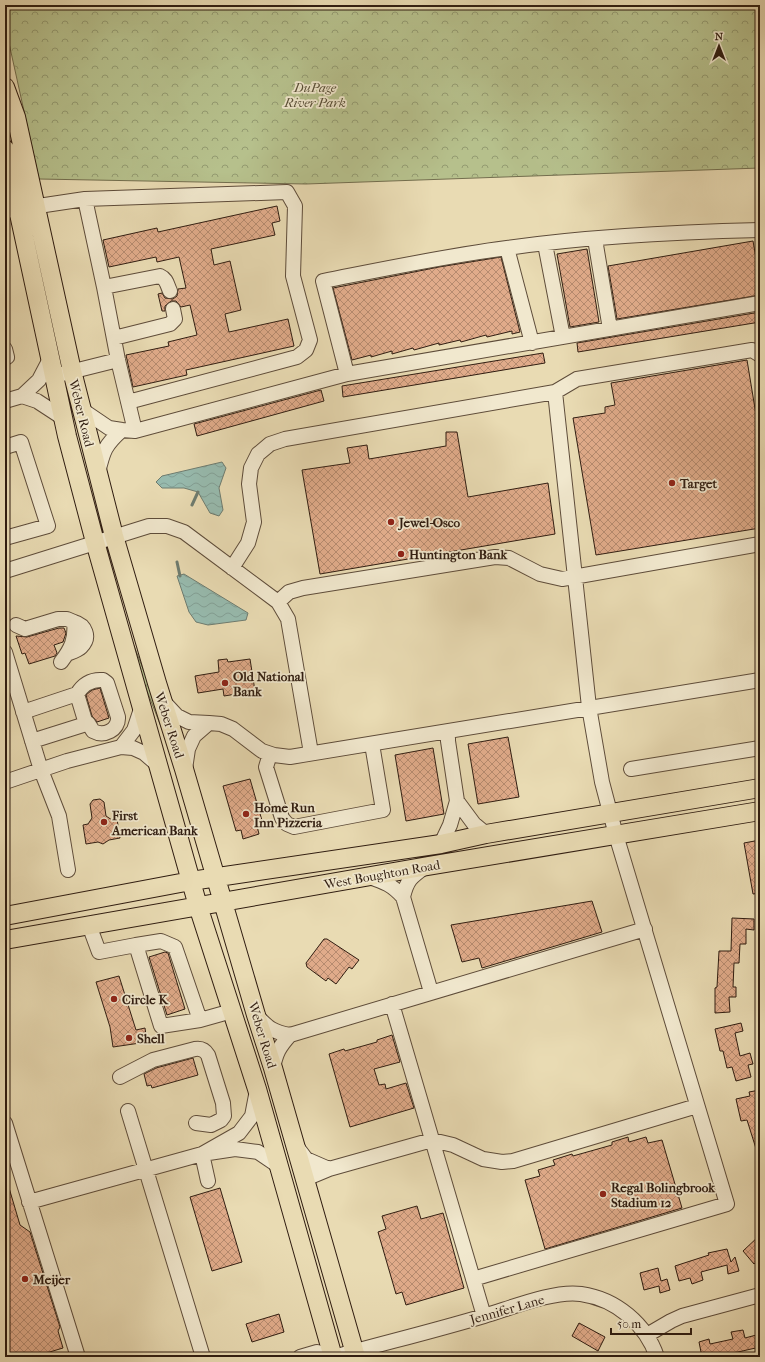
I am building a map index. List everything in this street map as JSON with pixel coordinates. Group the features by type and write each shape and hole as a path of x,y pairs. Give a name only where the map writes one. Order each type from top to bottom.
{"main road":[{"name":"Weber Road","path":"5,87 16,117 81,410 114,536 273,1068 355,1354"},
{"name":"Weber Road","path":"5,149 12,210 95,542 198,906 257,1089 333,1357"},
{"name":"West Boughton Road","path":"5,916 191,881 441,844 486,834 760,788"},
{"name":"West Boughton Road","path":"5,940 428,866 760,811"},
{"path":"265,1117 274,1123 292,1172 296,1178 305,1178"}],"street":[{"path":"12,210 85,200 287,192 295,206 293,276 310,340 306,350 297,357 128,402"},
{"path":"85,200 128,402 129,430"},
{"path":"347,374 323,281 407,264 507,248 595,239 760,230"},
{"path":"595,239 610,329"},
{"path":"545,244 563,337"},
{"path":"507,248 532,343"},
{"path":"104,288 160,276 164,278 170,291"},
{"path":"98,473 103,451 110,440 129,430 347,374 760,303"},
{"path":"114,338 170,324 174,319 174,309"},
{"path":"5,349 7,357 5,358"},
{"path":"232,568 248,544 254,522 249,484 251,468 258,454 270,444 285,438 554,392 577,379 752,350 760,355"},
{"path":"5,401 22,396 52,367 72,371 118,360"},
{"path":"473,1279 727,1204 616,835 602,782 589,707 554,392"},
{"path":"22,396 37,401 63,418"},
{"path":"81,410 109,428 129,430"},
{"path":"5,447 21,442 48,526 5,538"},
{"path":"5,570 149,526 167,526 184,532 278,602 288,619 311,754"},
{"path":"278,602 289,592 303,588 495,557 509,558 540,574 551,578 562,579 760,544"},
{"path":"16,625 25,629 58,619 67,619 74,622 74,641 64,658"},
{"path":"5,652 41,770 59,816 68,870"},
{"path":"23,712 76,694 84,684 92,681 103,680 109,686 118,717 117,725 113,730 99,733 93,731 88,723 86,724 76,694"},
{"path":"163,701 177,716 189,722 221,724 233,729 262,751 270,754 290,757 760,680"},
{"path":"121,747 134,730 142,706"},
{"path":"184,769 188,749 194,736 209,723"},
{"path":"32,741 86,724"},
{"path":"441,844 450,825 457,801 448,732"},
{"path":"270,754 266,767 282,818 287,824 294,827 383,810 372,744"},
{"path":"5,782 67,760 121,747 133,748 144,753 158,765"},
{"path":"631,769 760,748"},
{"path":"457,801 474,824 486,834"},
{"path":"403,897 406,885 411,876 428,866"},
{"path":"369,877 385,882 403,897 431,992"},
{"path":"89,925 99,952 161,941 175,947 200,1020"},
{"path":"256,1015 268,1028 279,1033 290,1035 645,929"},
{"path":"136,945 161,1026 200,1020 232,1011"},
{"path":"392,1004 484,1316"},
{"path":"273,1068 280,1046 290,1035"},
{"path":"120,1077 153,1060 195,1049 204,1050 208,1055 223,1103 224,1116 221,1120 211,1125 196,1123"},
{"path":"202,1154 239,1133 252,1116 257,1089"},
{"path":"305,1178 329,1169 432,1140 453,1145 483,1159 502,1162 513,1161 697,1106"},
{"path":"128,1111 203,1357"},
{"path":"5,1123 78,1357"},
{"path":"295,1145 306,1159 329,1169"},
{"path":"29,1202 202,1154 235,1149 258,1152 280,1167"},
{"path":"202,1154 208,1181"},
{"name":"Jennifer Lane","path":"300,1357 317,1352 333,1357 355,1354 555,1295 581,1294 605,1300 627,1313 647,1335 657,1357"},
{"path":"647,1335 682,1316 760,1295"}],"green space":[{"name":"DuPage River Park","path":"5,5 760,5 760,168 306,184 39,179 5,25"},
{"path":"129,633 154,697 165,737 140,673"}],"water":[{"path":"222,462 226,468 219,488 223,510 219,516 210,513 198,492 184,488 162,488 156,482 162,476"},
{"path":"184,574 248,613 246,620 208,625 196,622 189,612 177,576"}],"building":[{"path":"277,206 280,221 272,223 275,235 211,249 214,265 230,261 241,310 225,314 229,332 288,319 294,346 186,370 187,375 133,387 126,355 169,346 168,342 197,335 190,305 181,307 176,301 171,301 165,306 165,311 162,311 158,294 162,293 165,298 173,299 177,296 178,289 186,288 179,257 157,262 156,257 109,267 103,240 157,228 158,232"},
{"path":"753,241 760,281 760,295 617,319 608,266"},
{"path":"587,249 599,322 570,327 557,254"},
{"path":"501,257 520,332 512,334 512,331 487,337 486,335 461,342 460,340 439,345 439,343 414,350 413,348 392,354 392,351 371,357 371,355 352,360 333,288 439,267"},
{"path":"760,312 760,322 578,352 577,343"},
{"path":"543,353 545,363 343,397 342,386"},
{"name":"Target","path":"747,360 760,439 760,528 596,555 573,418 605,413 605,407 615,405 611,383"},
{"path":"321,390 324,401 197,436 194,424"},
{"name":"Jewel-Osco","path":"446,432 457,432 468,497 548,483 555,534 320,574 302,470 350,463 347,448 367,445 369,459 446,446"},
{"path":"64,628 66,633 63,642 54,645 57,653 55,656 29,664 25,653 22,654 16,636 27,637"},
{"name":"Old National Bank","path":"227,659 228,662 250,659 255,691 224,696 223,689 198,693 195,676 219,672 218,660"},
{"path":"100,688 109,718 97,722 92,716 86,695 92,690"},
{"path":"508,737 519,797 478,804 468,744"},
{"path":"433,748 444,814 406,821 395,755"},
{"name":"Home Run Inn Pizzeria","path":"250,779 263,824 257,826 259,834 243,839 241,830 236,831 223,786"},
{"name":"First American Bank","path":"100,799 104,802 106,816 112,820 117,819 120,838 109,840 103,844 98,842 86,844 83,825 88,824 92,818 90,804 93,800"},
{"path":"760,840 760,893 753,894 744,843"},
{"path":"592,901 602,932 482,968 479,958 462,962 451,925"},
{"path":"732,918 754,919 754,930 746,929 746,944 740,944 739,963 734,963 733,987 736,987 736,997 729,997 730,1012 715,1013 715,988 717,987 719,951 731,951"},
{"path":"324,939 327,939 359,960 352,969 349,967 336,984 328,978 326,981 307,967 306,963"},
{"name":"Shell","path":"165,952 168,953 185,1009 167,1015 149,957"},
{"path":"119,976 136,1030 145,1028 147,1042 113,1047 110,1027 96,982"},
{"path":"741,1023 743,1031 735,1033 740,1056 750,1053 753,1064 748,1065 751,1077 736,1081 732,1067 727,1068 723,1051 720,1051 715,1029"},
{"path":"392,1035 400,1062 374,1069 379,1085 385,1084 386,1089 406,1083 414,1108 350,1127 329,1054 344,1049 345,1051 377,1042 377,1040"},
{"path":"193,1058 198,1075 152,1088 151,1085 147,1086 144,1074 156,1068"},
{"path":"760,1090 760,1101 756,1102 760,1123 760,1154 758,1155 747,1120 741,1121 736,1099 750,1096 749,1092"},
{"name":"Regal Bolingbrook Stadium 12","path":"628,1137 629,1142 646,1137 648,1143 662,1140 682,1208 545,1249 525,1180 540,1176 538,1170 555,1165 553,1160 612,1145 612,1142"},
{"name":"Meijer","path":"7,1181 20,1225 30,1232 60,1327 58,1331 63,1348 33,1357 5,1357 5,1182"},
{"path":"220,1188 242,1262 212,1271 190,1197"},
{"path":"417,1206 421,1219 443,1213 464,1288 406,1305 402,1292 396,1294 378,1232 386,1229 382,1216"},
{"path":"760,1235 760,1259 754,1264 743,1251"},
{"path":"727,1249 731,1262 735,1257 739,1271 728,1274 727,1265 701,1272 703,1280 692,1284 690,1278 679,1281 675,1266 709,1255 708,1253"},
{"path":"658,1268 661,1281 667,1279 670,1290 660,1293 659,1286 644,1290 640,1273"},
{"path":"279,1314 284,1332 252,1342 246,1324"},
{"path":"579,1323 605,1337 598,1351 572,1336"},
{"path":"743,1330 745,1338 760,1334 760,1347 716,1357 702,1357 699,1342 709,1339 710,1344 733,1339 731,1332"}],"waterway":[{"path":"192,505 198,492"},
{"path":"177,562 180,576"}],"place":[{"name":"Target","path":"672,483"},
{"name":"Jewel-Osco","path":"391,522"},
{"name":"Huntington Bank","path":"401,554"},
{"name":"Old National Bank","path":"225,683"},
{"name":"Home Run Inn Pizzeria","path":"246,814"},
{"name":"First American Bank","path":"104,822"},
{"name":"Circle K","path":"114,999"},
{"name":"Shell","path":"129,1038"},
{"name":"Regal Bolingbrook Stadium 12","path":"603,1194"},
{"name":"Meijer","path":"25,1279"}]}
